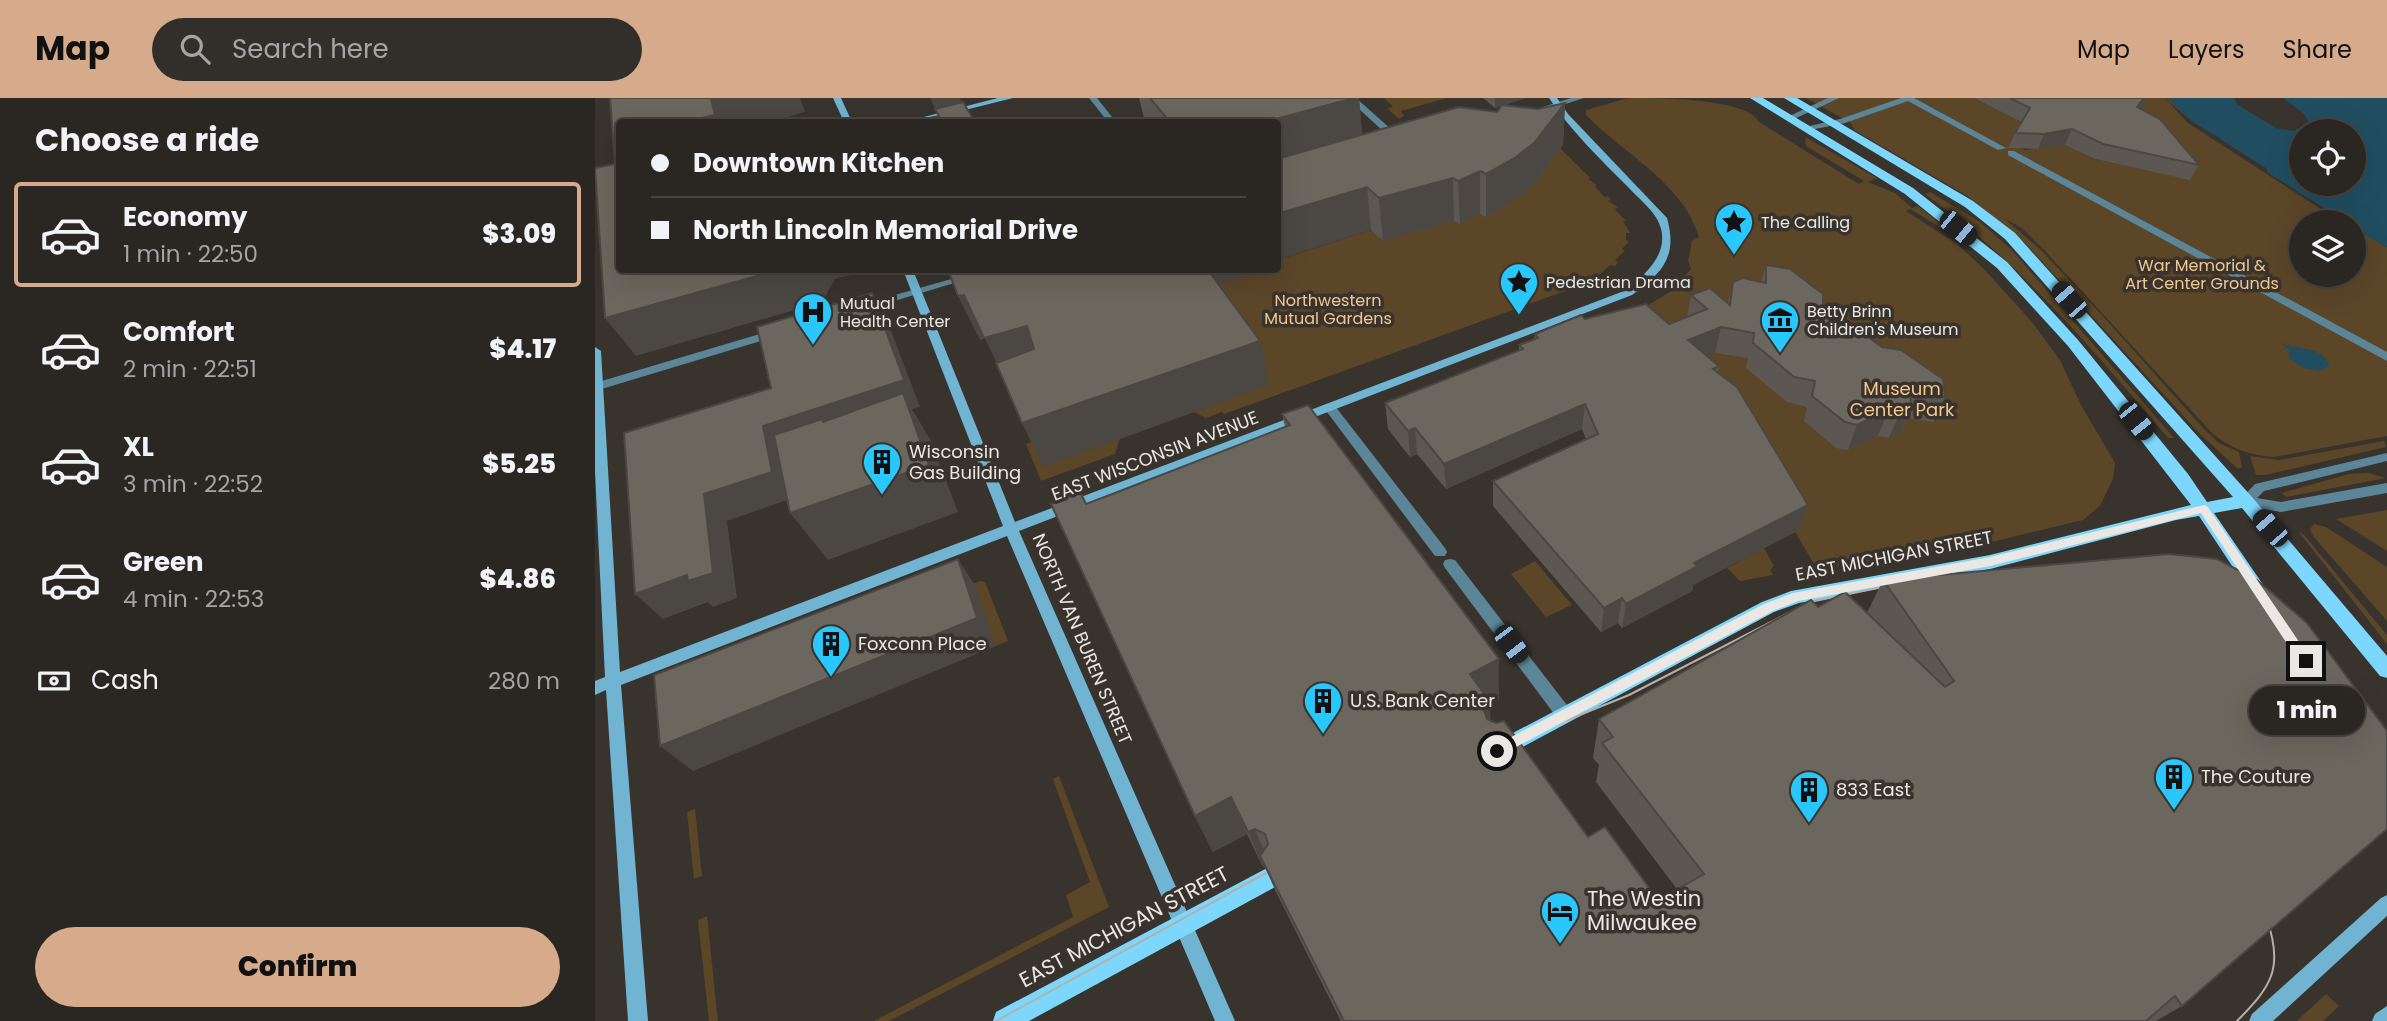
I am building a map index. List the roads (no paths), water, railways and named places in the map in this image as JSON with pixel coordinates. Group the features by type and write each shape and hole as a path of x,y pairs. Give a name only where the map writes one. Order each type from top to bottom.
{"main road":[{"path":"837,98 847,119"},
{"path":"921,119 1009,98"},
{"path":"1755,98 1909,191 2002,265 2073,343 2204,509 2268,607"},
{"path":"1789,98 1969,204 2010,236 2246,501 2387,670"},
{"name":"EAST WISCONSIN AVENUE","path":"595,688 1012,531 1628,293 1657,269 1667,248 1666,229 1654,206 1555,101"},
{"name":"NORTH VAN BUREN STREET","path":"909,273 1012,531 1225,1021"},
{"path":"595,351 638,1021"},
{"name":"EAST MICHIGAN STREET","path":"1497,751 1768,607 1797,596 1990,562 2246,501"},
{"name":"EAST MICHIGAN STREET","path":"1005,1021 1269,878"},
{"path":"2259,1021 2387,904"},
{"path":"2382,1021 2387,1016"}],"street":[{"path":"1093,98 1110,119"},
{"path":"1351,98 1403,150"},
{"path":"1512,118 1555,101 1580,98"},
{"path":"1789,118 1835,98"},
{"path":"1805,128 1831,123 1909,98 2387,357"},
{"path":"850,312 983,273"},
{"path":"596,386 789,330"},
{"path":"1331,409 1565,714"},
{"name":"EAST MICHIGAN STREET","path":"2246,501 2260,487 2387,457"},
{"name":"EAST MICHIGAN STREET","path":"2246,501 2281,507 2387,488"}],"water":[{"path":"2168,98 2387,98 2387,247 2366,235 2366,210 2327,210 2305,196 2366,196 2366,119 2289,119 2289,186 2267,172 2267,169 2190,120"},
{"path":"2280,342 2315,351 2326,359 2329,366 2320,371 2303,368 2289,358 2289,350"}],"tram line":[{"path":"1501,747 1629,695 1810,602 1897,584"},
{"path":"996,1021 1266,873"},
{"path":"2237,1021 2258,998 2271,976 2274,951 2267,920"}],"place":[{"name":"The Calling","path":"1734,256"},
{"name":"Pedestrian Drama","path":"1519,316"},
{"name":"Mutual Health Center","path":"813,346"},
{"name":"Betty Brinn Children's Museum","path":"1780,354"},
{"name":"Wisconsin Gas Building","path":"882,496"},
{"name":"Foxconn Place","path":"831,678"},
{"name":"U.S. Bank Center","path":"1323,735"},
{"name":"The Couture","path":"2174,811"},
{"name":"833 East","path":"1809,824"},
{"name":"The Westin Milwaukee","path":"1560,945"}],"park label":[{"name":"War Memorial & Art Center Grounds","path":"2202,274"},
{"name":"Northwestern Mutual Gardens","path":"1328,309"},
{"name":"Museum Center Park","path":"1902,399"}]}
